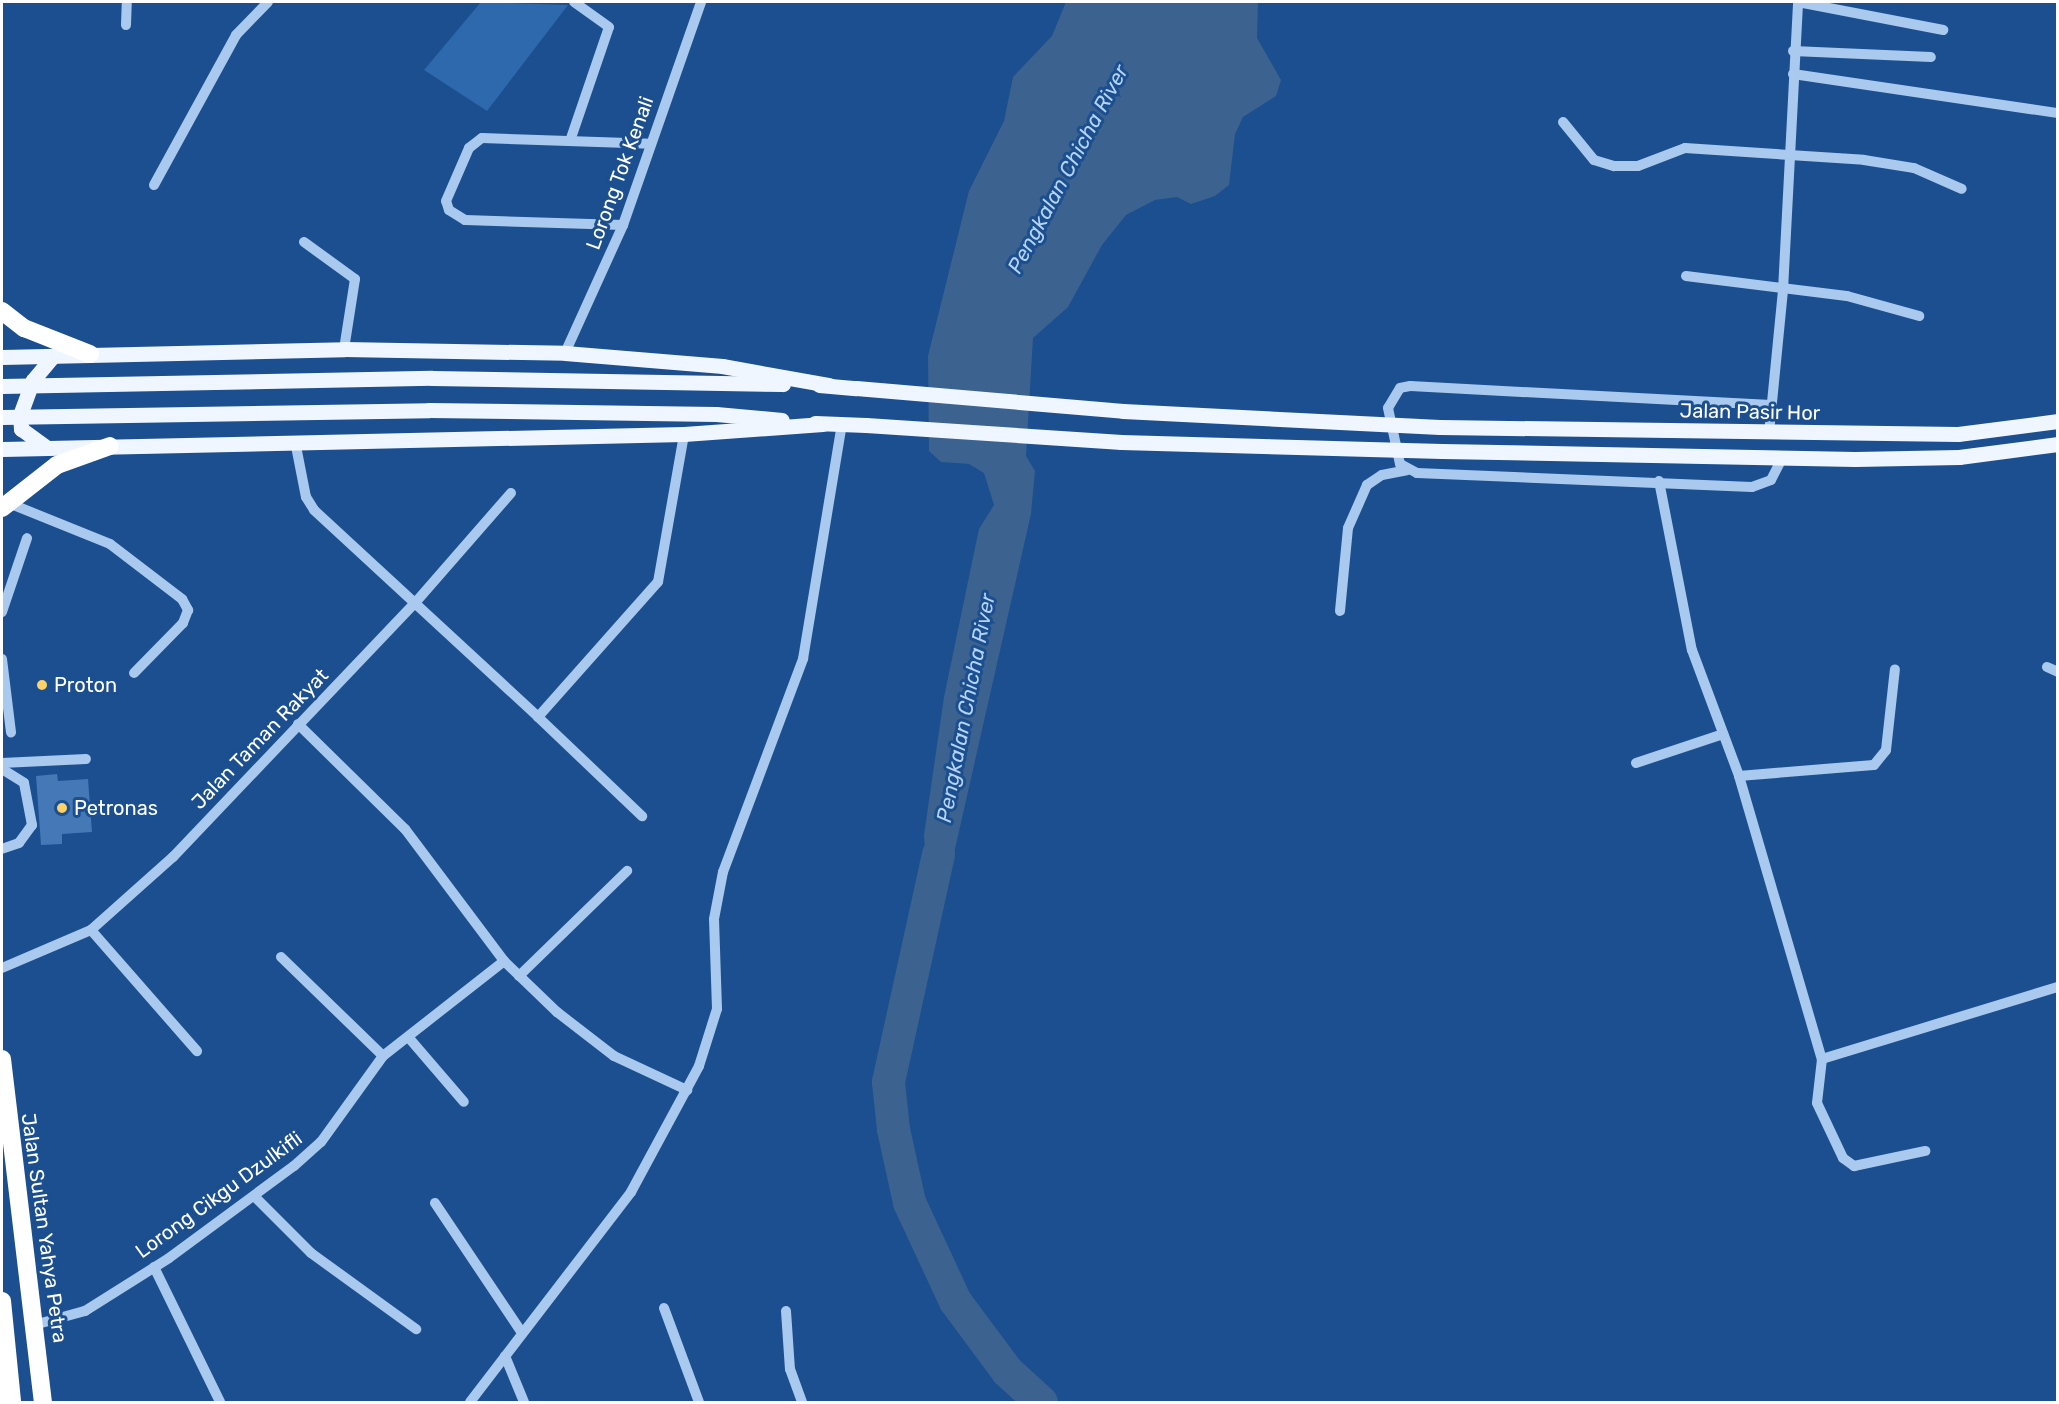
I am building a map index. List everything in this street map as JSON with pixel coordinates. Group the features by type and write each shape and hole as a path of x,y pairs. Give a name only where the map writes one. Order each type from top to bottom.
{"highway":[{"path":"2,311 24,328 90,354"},
{"path":"4,505 57,465 110,446"},
{"name":"Jalan Sultan Yahya Petra","path":"2,1059 43,1402"},
{"path":"2,1301 6,1371 12,1402"},
{"path":"6,1371 18,1388 29,1384 39,1359"}],"main road":[{"path":"2,357 344,350 565,353 722,366 829,385"},
{"path":"46,447 21,429 20,414 33,380 53,356"},
{"path":"2,386 432,378 829,385"},
{"name":"Jalan Pasir Hor","path":"829,385 1123,411 1440,427 1958,434 2058,421"},
{"path":"2,417 429,410 716,414 823,424"},
{"path":"2,449 684,434 842,423 1121,442 1782,458 1959,457 2058,444"}],"street":[{"path":"126,25 127,2"},
{"path":"154,185 236,35 268,2"},
{"path":"570,141 609,27 574,2"},
{"name":"Lorong Tok Kenali","path":"565,353 623,225 701,2"},
{"path":"1769,433 1784,290 1787,159 1798,2 1943,30"},
{"path":"1794,51 1931,57"},
{"path":"1793,74 2058,113"},
{"path":"1563,122 1594,160 1614,166 1638,166 1685,148 1787,159 1914,168 1962,189"},
{"path":"623,225 455,217 448,210 448,192 477,140 650,144"},
{"path":"304,242 355,279 344,350"},
{"path":"1686,276 1784,290 1847,296 1919,316"},
{"path":"1407,470 1396,454 1388,408 1400,388 1410,386 1771,405"},
{"path":"470,1402 522,1334 588,1255 631,1192 687,1089 717,1009 714,919 723,872 803,659 842,423"},
{"path":"538,717 658,582 684,434"},
{"path":"295,441 306,497 314,510 642,816"},
{"path":"1340,611 1348,528 1367,485 1382,475 1407,470 1763,485 1778,472 1782,458"},
{"path":"1659,481 1692,650 1739,776 1822,1059 1817,1103 1843,1158 1869,1167 1925,1151"},
{"name":"Jalan Taman Rakyat","path":"2,968 91,930 173,857 415,603 511,493"},
{"path":"4,505 110,544 182,599 188,610 183,623 134,673"},
{"path":"2,612 27,538"},
{"path":"2,658 11,732"},
{"path":"1739,776 1874,765 1886,750 1895,669"},
{"path":"298,724 434,863 504,961 519,976 587,1039 687,1089"},
{"path":"1636,763 1723,734"},
{"path":"2,763 86,759"},
{"path":"2,769 24,783 32,825 19,843 2,849"},
{"path":"519,976 627,871"},
{"path":"91,930 196,1052"},
{"path":"281,957 383,1056"},
{"name":"Lorong Cikgu Dzulkifli","path":"34,1325 85,1311 154,1267 254,1196 321,1142 383,1056 409,1038 504,961"},
{"path":"1822,1059 2058,987"},
{"path":"409,1038 464,1102"},
{"path":"254,1196 311,1253 416,1329"},
{"path":"435,1203 522,1334"},
{"path":"154,1267 220,1402"},
{"path":"664,1308 699,1402"},
{"path":"786,1311 790,1369 802,1402"},
{"path":"505,1356 524,1402"}],"shaded area":[{"path":"481,2 568,5 487,111 424,70"}],"water":[{"path":"1066,2 1258,2 1257,38 1281,80 1276,96 1243,117 1235,134 1229,185 1215,196 1191,204 1177,197 1155,200 1126,215 1102,245 1068,307 1033,338 1026,456 1035,471 1031,514 950,871 929,902 924,835 944,697 979,529 994,505 984,473 969,464 941,462 929,451 928,356 969,191 1004,121 1013,77 1052,36"}],"building":[{"path":"57,774 58,781 88,779 92,832 62,834 62,844 41,845 36,776"}],"waterway":[{"name":"Pengkalan Chicha River","path":"938,854 888,1082 893,1129 909,1202 955,1301 1007,1371 1041,1402"}],"place":[{"name":"Proton","path":"42,685"},
{"name":"Petronas","path":"62,808"}]}
